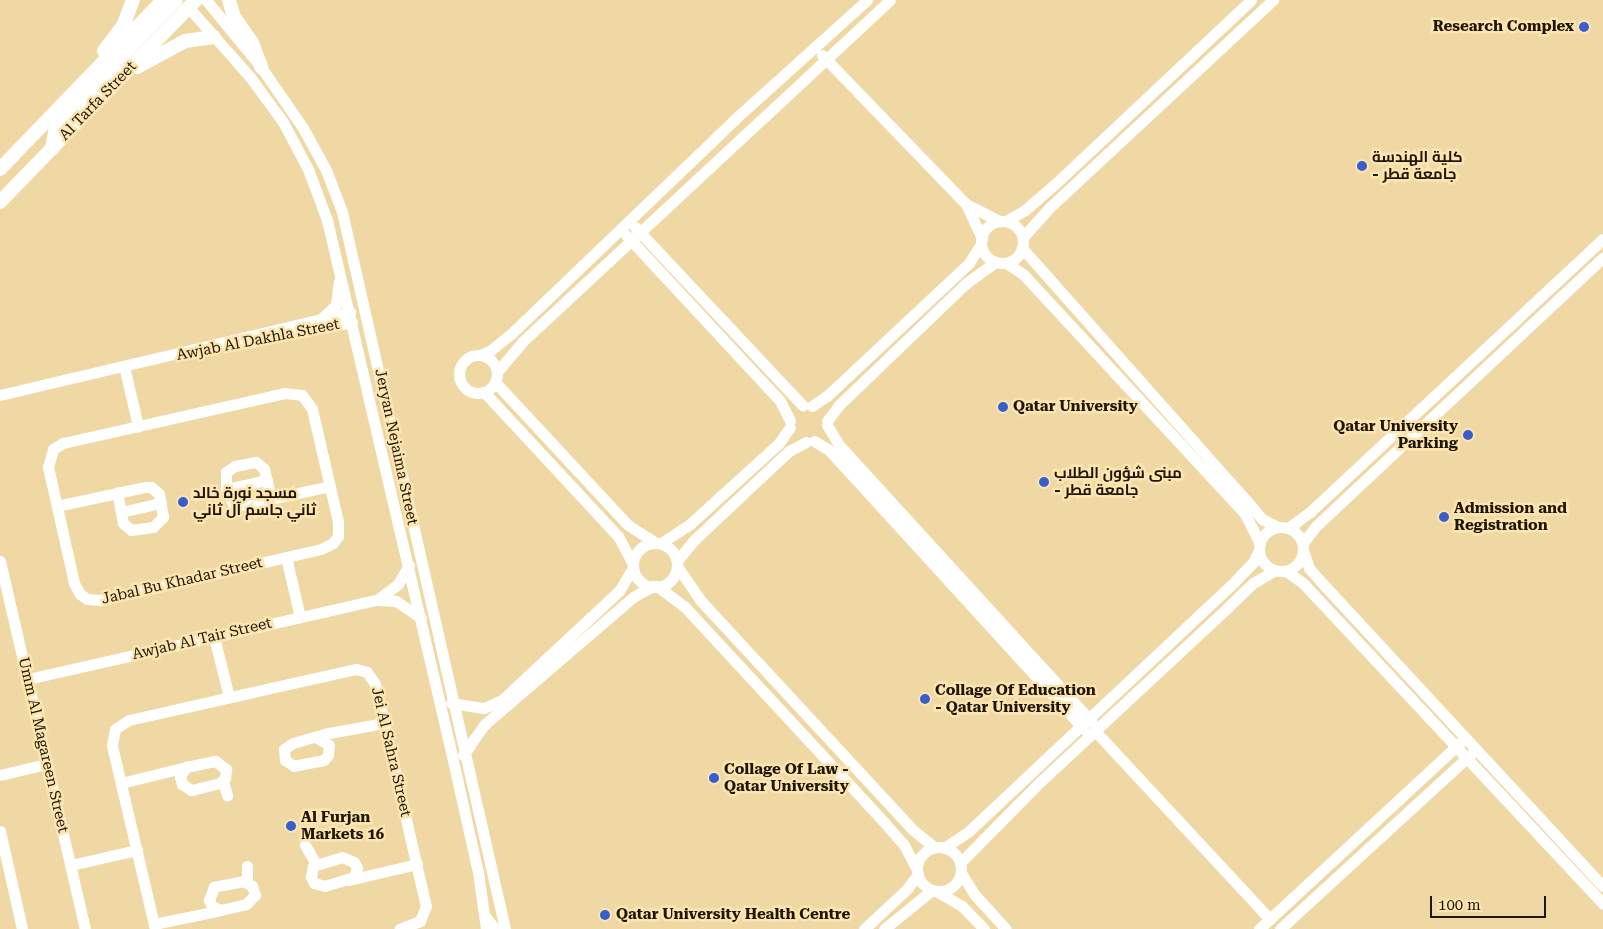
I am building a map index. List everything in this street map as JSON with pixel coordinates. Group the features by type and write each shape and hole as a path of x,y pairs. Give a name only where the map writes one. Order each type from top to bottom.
{"main road":[{"path":"82,81 123,26 133,0"},
{"name":"Al Tarfa Street","path":"0,169 82,81 163,0"},
{"path":"52,149 60,121 176,0"},
{"path":"229,0 234,17 254,47 261,67"},
{"name":"Al Tarfa Street","path":"0,202 121,77 189,2"},
{"path":"121,77 185,42 214,37"}],"street":[{"name":"Jeryan Nejaima Street","path":"206,0 261,67 313,145 342,212 463,755 505,929"},
{"path":"867,0 815,49 736,118 622,230 512,333 491,350 466,360 460,376 467,389 484,392 618,536 640,580 655,586 684,606 884,822 904,845 924,885 962,906 984,929"},
{"path":"484,392 522,342 890,0"},
{"path":"463,755 486,724 564,651 578,629 619,591 633,566 639,550 658,543 690,524 779,443 790,424 793,413 827,396 969,263 986,228 1025,210 1252,0"},
{"path":"451,702 476,708 497,704 564,651 587,638 633,597 669,581 677,564 699,534 789,451 821,437 827,423 839,405 965,284 1001,262 1016,258 1035,221 1273,0"},
{"name":"Jeryan Nejaima Street","path":"189,2 214,37 250,77 283,122 308,170 330,232 421,618 474,856 486,929"},
{"path":"815,49 966,204 1019,228 1023,243 1257,520 1259,546 1263,563 1302,582 1314,594 1603,904"},
{"path":"1132,112 1141,122"},
{"path":"1105,137 1114,148"},
{"path":"966,204 986,255 1023,274 1257,520 1297,533 1309,568 1324,586 1603,886"},
{"path":"630,221 702,300 750,359 780,401 796,437 829,450 958,583 1267,924 1282,927 1476,749"},
{"path":"622,230 694,309 750,359 808,406 820,410 839,445 958,583"},
{"path":"321,318 333,309 339,294 330,247 330,232"},
{"path":"864,929 907,889 917,871 922,855 940,848 969,831 1248,568 1266,532 1283,527 1311,511 1603,239"},
{"path":"884,929 934,890 950,888 960,868 978,842 1253,583 1298,565 1303,548 1316,526 1603,257"},
{"path":"694,309 702,300"},
{"name":"Awjab Al Dakhla Street","path":"0,395 321,318 351,317"},
{"name":"Awjab Al Dakhla Street","path":"163,357 351,317"},
{"path":"480,355 492,360 496,377 628,525 672,551 677,564 701,601 913,830 940,848 956,855 960,868 974,894 1006,929"},
{"path":"124,366 138,426"},
{"name":"Jabal Bu Khadar Street","path":"284,393 297,393 308,401 312,409 330,486 339,527 335,540 325,548 92,600 80,594 76,587 48,463 53,448 63,443 284,393"},
{"path":"271,499 262,466 249,462 228,469 224,479 226,489 229,499 236,505 271,499 330,486"},
{"path":"226,489 267,480"},
{"path":"57,506 117,494 151,488 159,494 163,517 152,527 131,530 124,523 117,494"},
{"path":"120,512 161,503"},
{"path":"286,557 300,617"},
{"name":"Umm Al Magareen Street","path":"0,561 85,929"},
{"name":"Awjab Al Tair Street","path":"376,600 398,584 409,565"},
{"path":"1314,594 1324,586"},
{"name":"Awjab Al Tair Street","path":"28,679 376,600 396,601 421,618"},
{"path":"578,629 587,638"},
{"path":"214,636 229,697"},
{"name":"Jei Al Sahra Street","path":"154,926 112,740 118,726 129,720 360,669 374,681 426,910 417,924 399,929"},
{"path":"1396,683 1407,674"},
{"path":"1440,730 1451,721"},
{"path":"343,732 330,748 328,755 320,761 294,766 285,760 284,749 289,744 316,737 384,723"},
{"path":"316,737 325,740 330,748"},
{"path":"1267,924 1366,828 1466,737"},
{"path":"121,783 190,766 219,762 226,768 223,781 227,795"},
{"path":"0,775 46,764"},
{"path":"180,780 183,770 190,766"},
{"path":"162,774 180,780 191,790 223,781"},
{"path":"1366,828 1377,840"},
{"path":"0,831 22,929"},
{"path":"305,845 316,864"},
{"path":"71,865 137,850"},
{"path":"316,864 346,857 356,865 375,874"},
{"path":"316,864 311,877 317,885 349,880 417,864"},
{"path":"349,880 356,874 356,865"},
{"path":"154,926 252,901 255,892 247,882 247,866"},
{"path":"197,914 208,900 214,887 247,882"},
{"path":"208,900 215,908 222,910"},
{"path":"484,915 495,929"}],"place":[{"name":"Research Complex","path":"1584,27"},
{"name":"كلية الهندسة - جامعة قطر","path":"1362,166"},
{"name":"Qatar University","path":"1003,407"},
{"name":"Qatar University Parking","path":"1468,435"},
{"name":"مبنى شؤون الطلاب - جامعة قطر","path":"1044,482"},
{"name":"مسجد نورة خالد ثاني جاسم آل ثاني","path":"183,502"},
{"name":"Admission and Registration","path":"1444,517"},
{"name":"Collage Of Education - Qatar University","path":"925,699"},
{"name":"Collage Of Law - Qatar University","path":"714,778"},
{"name":"Al Furjan Markets 16","path":"291,826"},
{"name":"Qatar University Health Centre","path":"605,915"}]}
